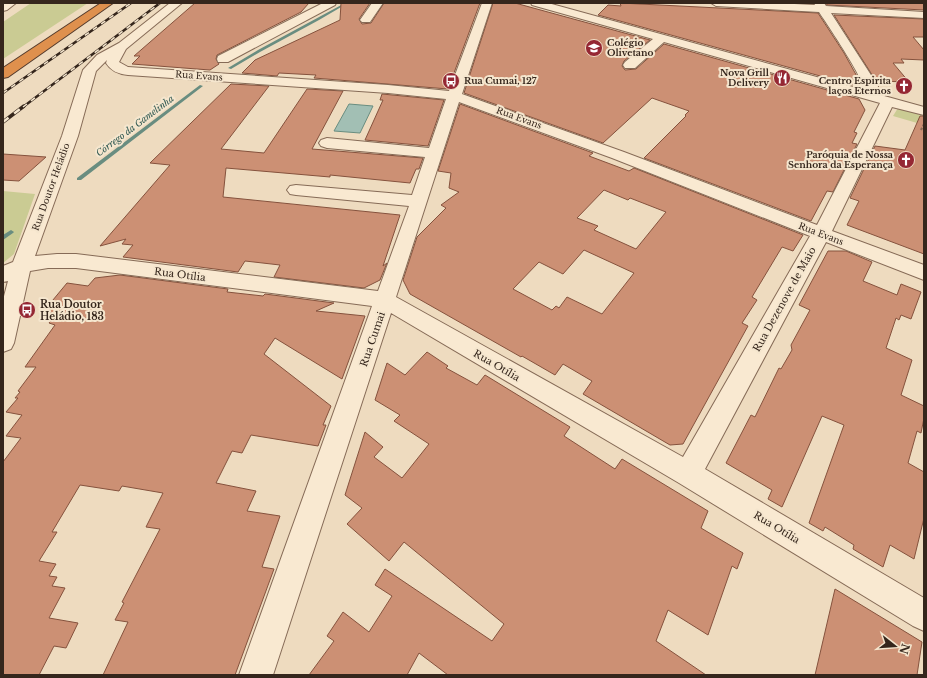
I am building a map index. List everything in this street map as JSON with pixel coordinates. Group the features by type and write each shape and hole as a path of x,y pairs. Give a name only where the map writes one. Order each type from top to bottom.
{"highway":[{"path":"3,62 95,3"},
{"path":"3,74 108,3"}],"street":[{"path":"122,46 177,3"},
{"path":"223,59 331,3"},
{"path":"366,20 378,3"},
{"name":"Rua Cumai","path":"256,675 385,300 411,200 434,152 487,3"},
{"path":"536,3 662,38 870,91 924,102"},
{"path":"716,3 821,6 924,15"},
{"path":"821,6 850,51 870,91 888,101 924,111"},
{"path":"630,65 662,38"},
{"name":"Rua Evans","path":"122,46 112,63 121,70 453,96 497,110 618,155 924,273"},
{"name":"Rua Doutor Heládio","path":"3,343 22,266 70,136 90,70 96,62 106,54 122,46"},
{"name":"Rua Dezenove de Maio","path":"688,474 821,234 888,101"},
{"path":"327,143 434,152"},
{"path":"296,190 411,200"},
{"name":"Rua Otília","path":"3,275 22,266 51,260 76,261 385,300 688,474 924,615"}],"green space":[{"path":"31,3 88,3 3,59 3,22"},
{"path":"898,108 924,116 924,125 893,116"},
{"path":"3,191 35,194 14,254 3,263"}],"shaded area":[{"path":"349,104 373,106 360,133 334,131"}],"building":[{"path":"195,3 309,3 301,12 217,55 216,59 219,64 210,70 132,64 140,56 134,56"},
{"path":"341,3 370,3 359,19 362,24 371,23 384,3 480,3 448,89 314,78 316,75 279,73 277,76 242,73 255,60 340,20"},
{"path":"493,3 515,3 650,40 624,61 622,66 625,70 636,69 664,44 859,99 865,110 854,132 857,133 852,143 857,144 833,192 827,191 811,221 644,158 686,116 685,115 689,111 652,98 603,143 464,93"},
{"path":"620,3 818,13 844,53 859,80 850,80 853,85 598,15 608,5 621,6"},
{"path":"826,3 924,3 924,10 827,5"},
{"path":"834,15 924,19 924,37 913,37 924,50 924,60 901,59 904,63 893,63 909,82 876,81"},
{"path":"231,84 269,86 221,149 264,153 307,89 343,91 312,149 423,158 419,169 416,169 410,183 330,175 330,177 226,168 223,197 400,215 383,266 387,263 380,280 364,288 274,277 280,265 245,261 238,272 123,257 133,245 122,244 126,239 100,246 170,165 150,163"},
{"path":"382,94 444,100 428,146 365,140 383,100 380,100"},
{"path":"460,104 593,153 589,156 629,171 634,168 803,235 793,251 782,247 752,297 757,300 742,323 748,326 683,444 670,445 583,394 592,381 563,364 555,375 410,294 403,280 417,237 446,208 441,205 459,192 449,188 451,173 438,171","holes":["604,190 628,200 630,198 666,212 636,249 594,230 598,226 577,218","584,250 634,273 602,314 567,297 559,308 556,306 552,310 513,289 539,262 563,274"]},
{"path":"920,116 924,116 924,254 847,225 859,201 850,198 875,146 905,150"},
{"path":"3,154 46,157 19,181 3,180"},
{"path":"828,251 846,251 872,262 863,281 897,295 901,284 921,292 911,319 901,315 899,320 896,318 886,348 912,360 901,395 924,406 924,418 921,433 917,431 908,463 924,472 924,518 914,559 890,545 883,567 853,549 854,545 825,527 823,531 809,523 844,425 822,416 782,507 768,499 772,490 726,463 751,415 755,417 779,368 781,369 792,350 791,345 810,310 799,305"},
{"path":"120,275 228,289 227,292 263,296 265,294 334,303 316,311 365,316 342,379 275,338 264,354 331,406 323,425 326,425 318,446 251,435 242,453 232,451 216,483 256,491 247,511 280,516 262,567 274,569 235,675 103,675 128,622 115,620 124,603 122,602 160,529 146,527 163,493 122,486 119,491 80,485 52,532 57,532 39,561 56,564 49,576 57,577 52,586 65,588 49,618 78,623 66,648 54,646 39,675 3,675 3,462 21,438 6,436 22,415 6,412 18,398 15,398 20,392 18,391 36,367 25,367 55,325 49,323 57,313 43,312 67,283 88,286 95,278"},
{"path":"427,352 448,366 446,368 477,385 485,375 570,427 564,436 615,469 622,459 708,511 701,528 743,553 737,569 732,566 708,635 668,610 656,641 706,675 448,675 419,653 407,675 309,675 334,641 327,636 343,612 369,632 392,596 375,585 385,569 492,641 504,624 404,542 389,561 347,524 362,508 345,495 365,432 383,447 374,457 402,478 429,444 394,421 400,415 375,400 387,363 405,375"},
{"path":"835,589 922,642 917,675 815,675"}],"waterway":[{"name":"Córrego da Gamelinha","path":"230,68 347,3"},
{"name":"Córrego da Gamelinha","path":"79,179 201,86"},
{"name":"Córrego da Gamelinha","path":"3,238 11,232"}],"railway":[{"path":"3,93 131,3"},
{"path":"23,107 160,3"},
{"path":"3,122 24,106"}],"place":[{"name":"Colégio Olivetano","path":"594,48"},
{"name":"Nova Grill Delivery","path":"782,78"},
{"name":"Rua Cumai, 127","path":"451,81"},
{"name":"Centro Espirita laços Eternos","path":"904,86"},
{"name":"Paróquia de Nossa Senhora da Esperança","path":"906,160"},
{"name":"Rua Doutor Heládio, 183","path":"27,310"}]}
